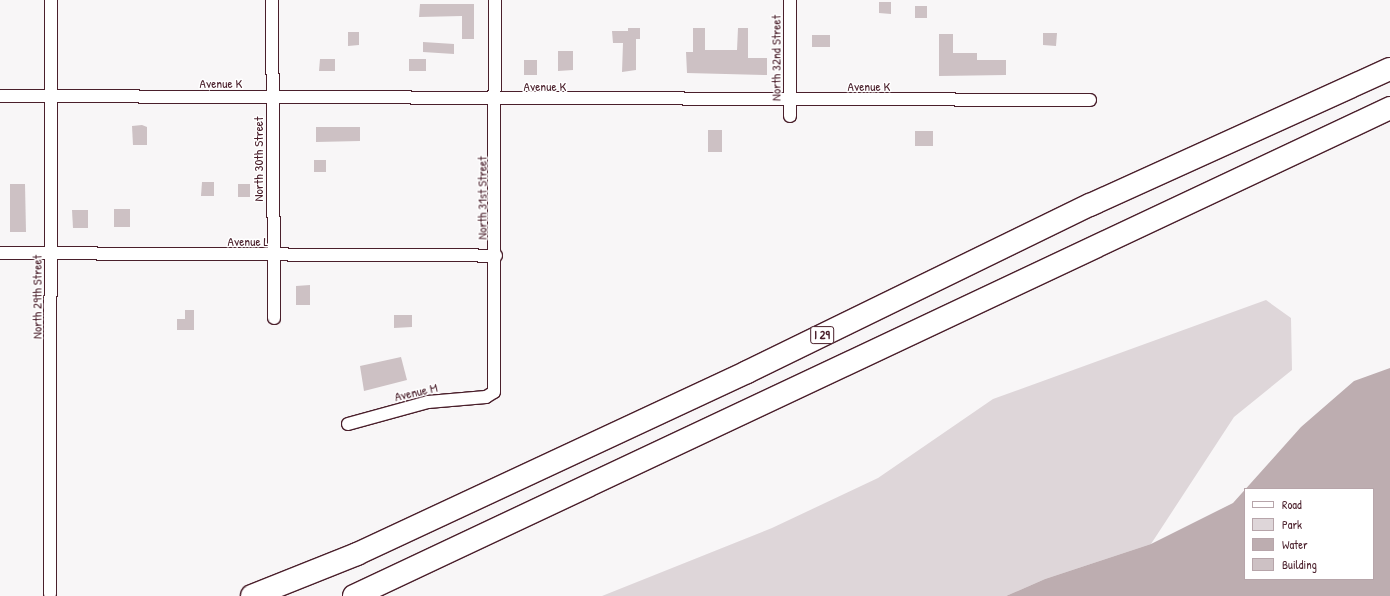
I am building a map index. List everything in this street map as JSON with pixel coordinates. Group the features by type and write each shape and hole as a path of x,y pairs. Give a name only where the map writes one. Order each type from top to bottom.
{"highway":[{"name":"I 29","path":"252,596 357,554 747,372 1090,205 1390,69"},
{"path":"354,596 1390,108"}],"street":[{"name":"North 29th Street","path":"50,594 51,0"},
{"name":"North 30th Street","path":"272,0 272,255 274,318"},
{"name":"North 31st Street","path":"491,394 496,386 495,0"},
{"name":"North 32nd Street","path":"790,0 790,116"},
{"name":"Avenue K","path":"0,96 496,100 1090,100"},
{"name":"Avenue L","path":"0,253 496,256"},
{"name":"Avenue M","path":"348,424 428,402 491,394"}],"green space":[{"path":"1266,300 1291,318 1292,370 1234,417 1151,544 1045,579 1006,596 602,596 772,528 878,478 993,399"}],"water":[{"path":"1390,368 1390,596 1006,596 1045,579 1151,544 1233,503 1244,491 1244,580 1374,580 1374,488 1247,488 1301,427 1354,381"}],"building":[{"path":"879,2 891,2 891,14 879,13"},
{"path":"420,4 474,4 474,39 462,39 462,16 419,17"},
{"path":"915,6 927,6 927,18 915,18"},
{"path":"628,28 640,28 640,39 636,39 636,70 622,72 623,43 613,43 612,31 628,31"},
{"path":"693,28 705,28 705,50 737,50 738,28 748,28 748,58 767,58 767,75 687,73 686,52 693,52"},
{"path":"348,32 359,32 359,45 348,46"},
{"path":"1043,33 1057,33 1056,46 1043,45"},
{"path":"939,34 953,34 953,53 977,53 977,60 1006,60 1006,75 939,76"},
{"path":"812,35 830,35 830,47 812,47"},
{"path":"423,42 454,44 454,54 423,52"},
{"path":"558,51 573,51 573,70 558,71"},
{"path":"320,59 335,59 335,71 319,71"},
{"path":"409,59 426,59 426,71 409,71"},
{"path":"524,60 537,60 537,75 524,75"},
{"path":"142,125 147,127 147,145 133,145 132,126"},
{"path":"316,127 360,127 360,141 316,142"},
{"path":"708,130 722,130 722,152 708,152"},
{"path":"915,131 933,131 933,146 915,146"},
{"path":"314,160 326,160 326,172 314,172"},
{"path":"202,182 214,182 214,196 201,196"},
{"path":"10,184 25,184 26,232 10,232"},
{"path":"238,184 250,184 250,197 238,197"},
{"path":"114,209 130,209 130,227 114,227"},
{"path":"72,210 88,210 88,228 73,228"},
{"path":"310,285 310,305 296,305 296,286"},
{"path":"185,310 194,310 194,330 177,330 177,319 185,319"},
{"path":"394,315 412,315 412,327 394,328"},
{"path":"401,357 407,380 364,391 360,366"}]}
